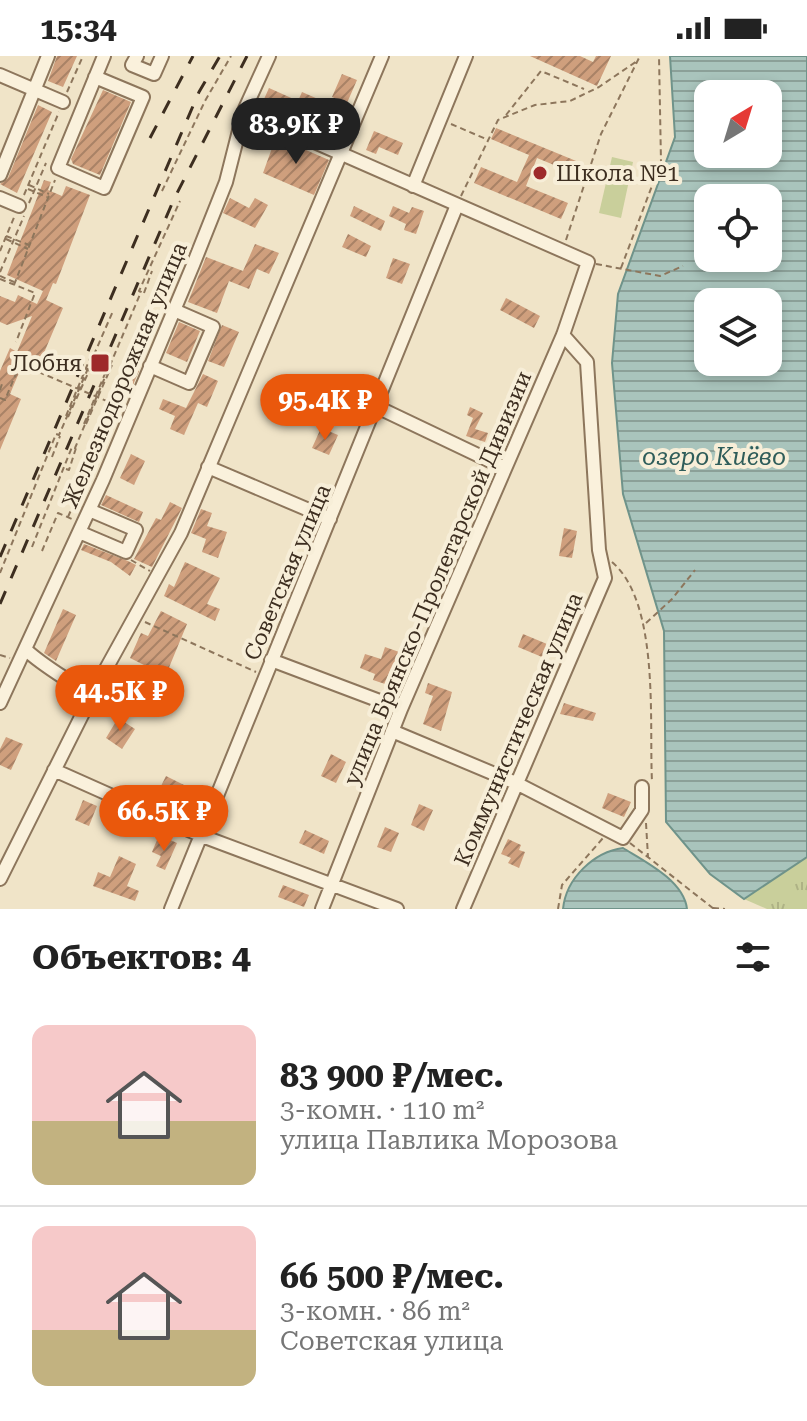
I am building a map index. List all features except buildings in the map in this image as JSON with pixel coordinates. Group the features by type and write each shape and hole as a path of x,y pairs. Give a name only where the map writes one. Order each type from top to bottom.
{"street":[{"path":"0,175 48,56"},
{"path":"95,77 143,97 104,188 52,166 104,56"},
{"path":"137,56 132,65 154,74 162,56"},
{"name":"Железнодорожная улица","path":"0,703 89,510 174,310 222,192 244,111 269,56"},
{"path":"0,879 92,697 181,533 382,56"},
{"path":"413,186 466,56"},
{"path":"0,75 63,102"},
{"path":"244,111 588,262"},
{"path":"0,198 24,208"},
{"name":"Советская улица","path":"171,909 458,203"},
{"name":"улица Брянско-Пролетарской Дивизии","path":"322,909 401,709 563,335 588,262"},
{"path":"150,366 189,383 213,327 174,310"},
{"name":"Коммунистическая улица","path":"463,909 605,578 599,550 587,362 563,335"},
{"path":"377,407 505,468"},
{"path":"208,467 330,519"},
{"path":"79,532 126,552 136,530 89,510"},
{"path":"25,649 42,665 71,679 92,697"},
{"path":"271,660 401,709"},
{"path":"392,731 516,783 623,838 642,810 647,787"},
{"path":"54,770 202,836 397,909"}],"path":[{"path":"16,342 35,293 0,276 14,241 27,187 83,56"},
{"path":"162,191 205,101 231,56"},
{"path":"564,249 601,134 640,56"},
{"path":"621,268 661,162 659,56"},
{"path":"458,203 498,120 535,105 570,101 586,90 599,87 637,61"},
{"path":"505,116 541,71 586,90"},
{"path":"440,119 487,140"},
{"path":"0,251 52,166"},
{"path":"15,284 49,196 52,166"},
{"path":"27,187 49,196"},
{"path":"32,547 66,469 72,447 75,448 141,292 144,293 149,283 153,272 150,271 180,201"},
{"path":"6,237 29,247"},
{"path":"588,262 660,276 683,266"},
{"path":"0,573 50,456 47,455 56,434 59,435 113,311"},
{"path":"67,417 93,357"},
{"path":"0,398 5,400 20,364 116,405 66,517 58,513 42,551"},
{"path":"85,424 110,365"},
{"path":"0,390 2,384"},
{"path":"599,550 624,572 645,624 647,787"},
{"path":"126,552 133,561 158,575"},
{"path":"645,624 672,599 695,570"},
{"path":"134,617 257,672"},
{"path":"647,816 644,838 648,857"},
{"path":"558,909 562,885 609,831"},
{"path":"623,838 713,909 725,909"}],"green space":[{"path":"612,157 633,162 621,218 599,213"},
{"path":"807,857 807,909 767,909 744,899"}],"water":[{"name":"озеро Киёво","path":"670,56 807,56 807,857 744,899 710,874 666,822 664,631 623,494 612,363 618,294 675,137"},
{"path":"623,848 671,881 679,890 687,909 563,909 570,887 583,868 612,850"}],"railway":[{"path":"150,138 193,56"},
{"path":"0,557 199,92 220,56"},
{"path":"0,604 174,199 247,56"}],"place":[{"name":"Школа №1","path":"540,173"},
{"name":"Лобня","path":"100,363"}]}
